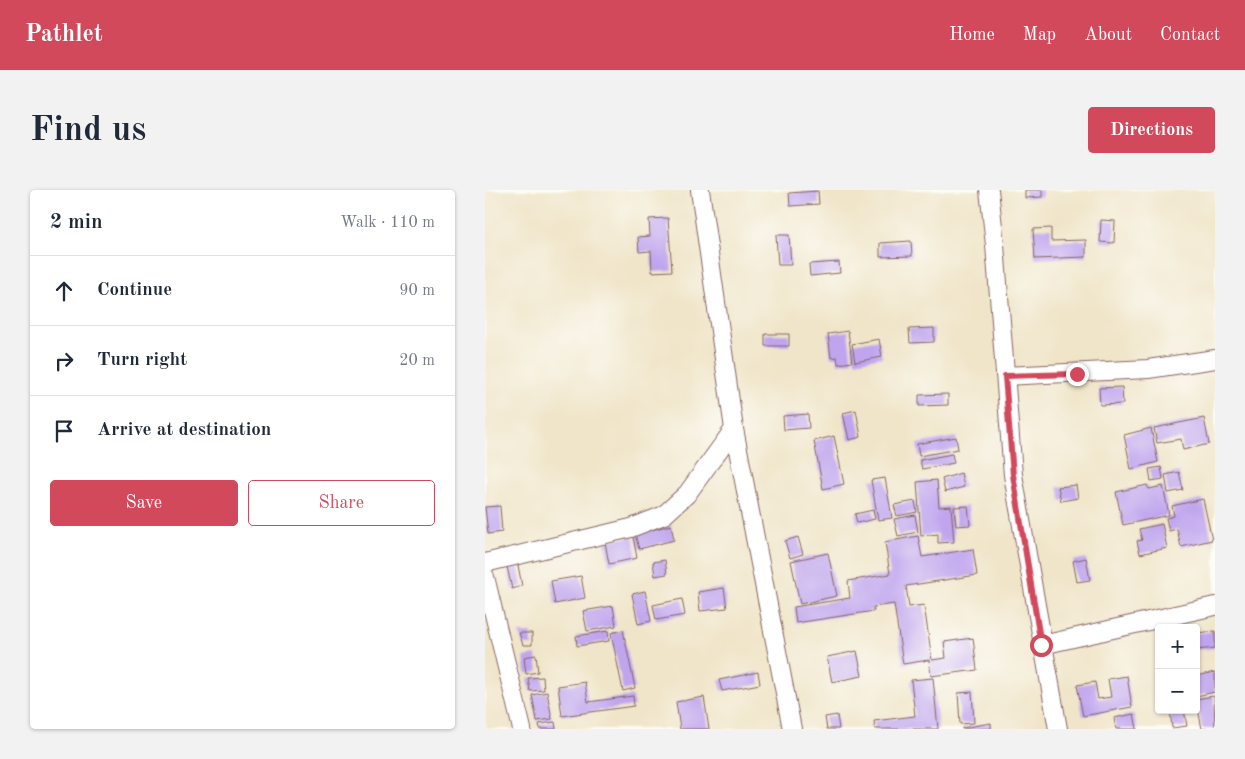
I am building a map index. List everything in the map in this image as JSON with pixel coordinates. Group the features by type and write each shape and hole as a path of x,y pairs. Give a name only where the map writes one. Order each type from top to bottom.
{"street":[{"path":"700,190 734,430 792,729"},
{"path":"989,190 1013,475 1041,645 1058,729"},
{"path":"1005,376 1148,369 1215,359"},
{"path":"485,563 631,528 664,515 687,494 734,430"},
{"path":"485,577 521,729"},
{"path":"1041,645 1215,606"}],"building":[{"path":"1025,190 1042,190 1042,197 1025,198"},
{"path":"818,191 819,204 790,206 789,193"},
{"path":"668,218 672,271 652,272 651,251 639,252 638,237 650,236 649,219"},
{"path":"1101,220 1115,221 1114,243 1100,242"},
{"path":"1051,228 1051,241 1086,240 1086,257 1035,259 1033,229"},
{"path":"776,235 789,235 791,265 778,265"},
{"path":"911,241 912,256 880,257 880,243"},
{"path":"839,262 840,273 810,276 809,264"},
{"path":"934,328 934,342 910,343 909,329"},
{"path":"848,331 852,362 838,364 837,357 831,358 828,334"},
{"path":"765,334 789,334 789,346 765,346"},
{"path":"879,339 882,357 855,362 852,344"},
{"path":"1122,387 1123,404 1100,405 1099,388"},
{"path":"948,394 948,405 919,406 919,395"},
{"path":"856,410 861,437 849,440 843,413"},
{"path":"808,414 809,428 784,430 783,416"},
{"path":"1204,418 1209,444 1183,450 1181,439 1157,443 1154,428"},
{"path":"1151,428 1158,462 1131,469 1124,435"},
{"path":"834,436 844,484 823,489 814,441"},
{"path":"956,437 958,449 919,456 917,444"},
{"path":"952,454 954,463 922,469 920,460"},
{"path":"1161,467 1163,479 1151,481 1149,469"},
{"path":"1179,472 1183,490 1168,493 1165,475"},
{"path":"961,473 964,487 945,492 942,479"},
{"path":"885,478 892,518 878,520 871,480"},
{"path":"937,480 939,507 951,506 954,542 938,543 938,534 921,536 917,482"},
{"path":"1076,485 1078,498 1061,501 1058,487"},
{"path":"1147,485 1149,489 1163,486 1169,515 1123,525 1116,492"},
{"path":"1203,499 1212,540 1181,547 1177,529 1169,531 1166,518 1174,516 1172,506"},
{"path":"915,501 917,512 897,516 894,505"},
{"path":"500,506 502,532 488,534 485,507"},
{"path":"968,506 970,525 956,526 954,507"},
{"path":"873,510 875,519 857,523 855,514"},
{"path":"915,515 918,532 898,536 894,519"},
{"path":"1162,524 1167,548 1140,554 1137,541 1142,540 1139,529"},
{"path":"671,525 674,540 639,549 635,534"},
{"path":"633,536 637,558 609,564 605,542"},
{"path":"918,536 922,557 973,549 977,575 906,586 909,607 924,605 932,660 946,658 944,642 973,638 977,670 931,676 929,660 903,664 894,604 873,607 874,611 796,623 794,607 850,598 848,581 890,574 885,542"},
{"path":"798,537 803,554 790,558 785,541"},
{"path":"828,553 837,596 800,604 791,561"},
{"path":"1086,558 1090,580 1077,582 1073,561"},
{"path":"517,560 522,586 512,589 506,562"},
{"path":"665,560 667,574 655,576 653,562"},
{"path":"581,576 585,598 555,604 551,581"},
{"path":"724,588 727,608 700,611 698,592"},
{"path":"645,591 651,621 638,624 632,594"},
{"path":"682,599 685,615 656,620 653,605"},
{"path":"613,606 616,626 587,631 583,611"},
{"path":"623,630 635,688 623,691 611,633"},
{"path":"608,631 609,641 577,646 576,636"},
{"path":"1215,631 1215,648 1200,650 1200,633"},
{"path":"519,633 532,633 532,645 523,645"},
{"path":"857,651 862,676 832,682 827,657"},
{"path":"536,655 538,672 526,674 524,657"},
{"path":"758,672 760,684 722,691 719,680"},
{"path":"1215,672 1215,692 1200,695 1200,675"},
{"path":"1127,676 1132,707 1083,716 1077,685 1095,682 1098,699 1111,697 1108,679"},
{"path":"543,677 544,690 530,691 528,678"},
{"path":"933,678 938,729 875,729 874,721 915,716 911,680"},
{"path":"585,682 588,702 633,696 634,706 562,716 558,686"},
{"path":"547,692 552,719 537,721 532,695"},
{"path":"972,692 974,723 960,724 958,693"},
{"path":"1214,696 1215,729 1202,729 1199,714 1200,698"},
{"path":"704,697 709,729 680,729 676,702"},
{"path":"1134,714 1137,729 1116,729 1114,718"},
{"path":"1170,714 1185,714 1187,726 1172,728"},
{"path":"837,715 839,729 827,729 825,717"},
{"path":"555,722 556,729 540,729 539,724"},
{"path":"991,723 991,729 962,729 962,728"}],"route":[{"path":"1041,645 1013,475 1005,376 1077,374"}]}
